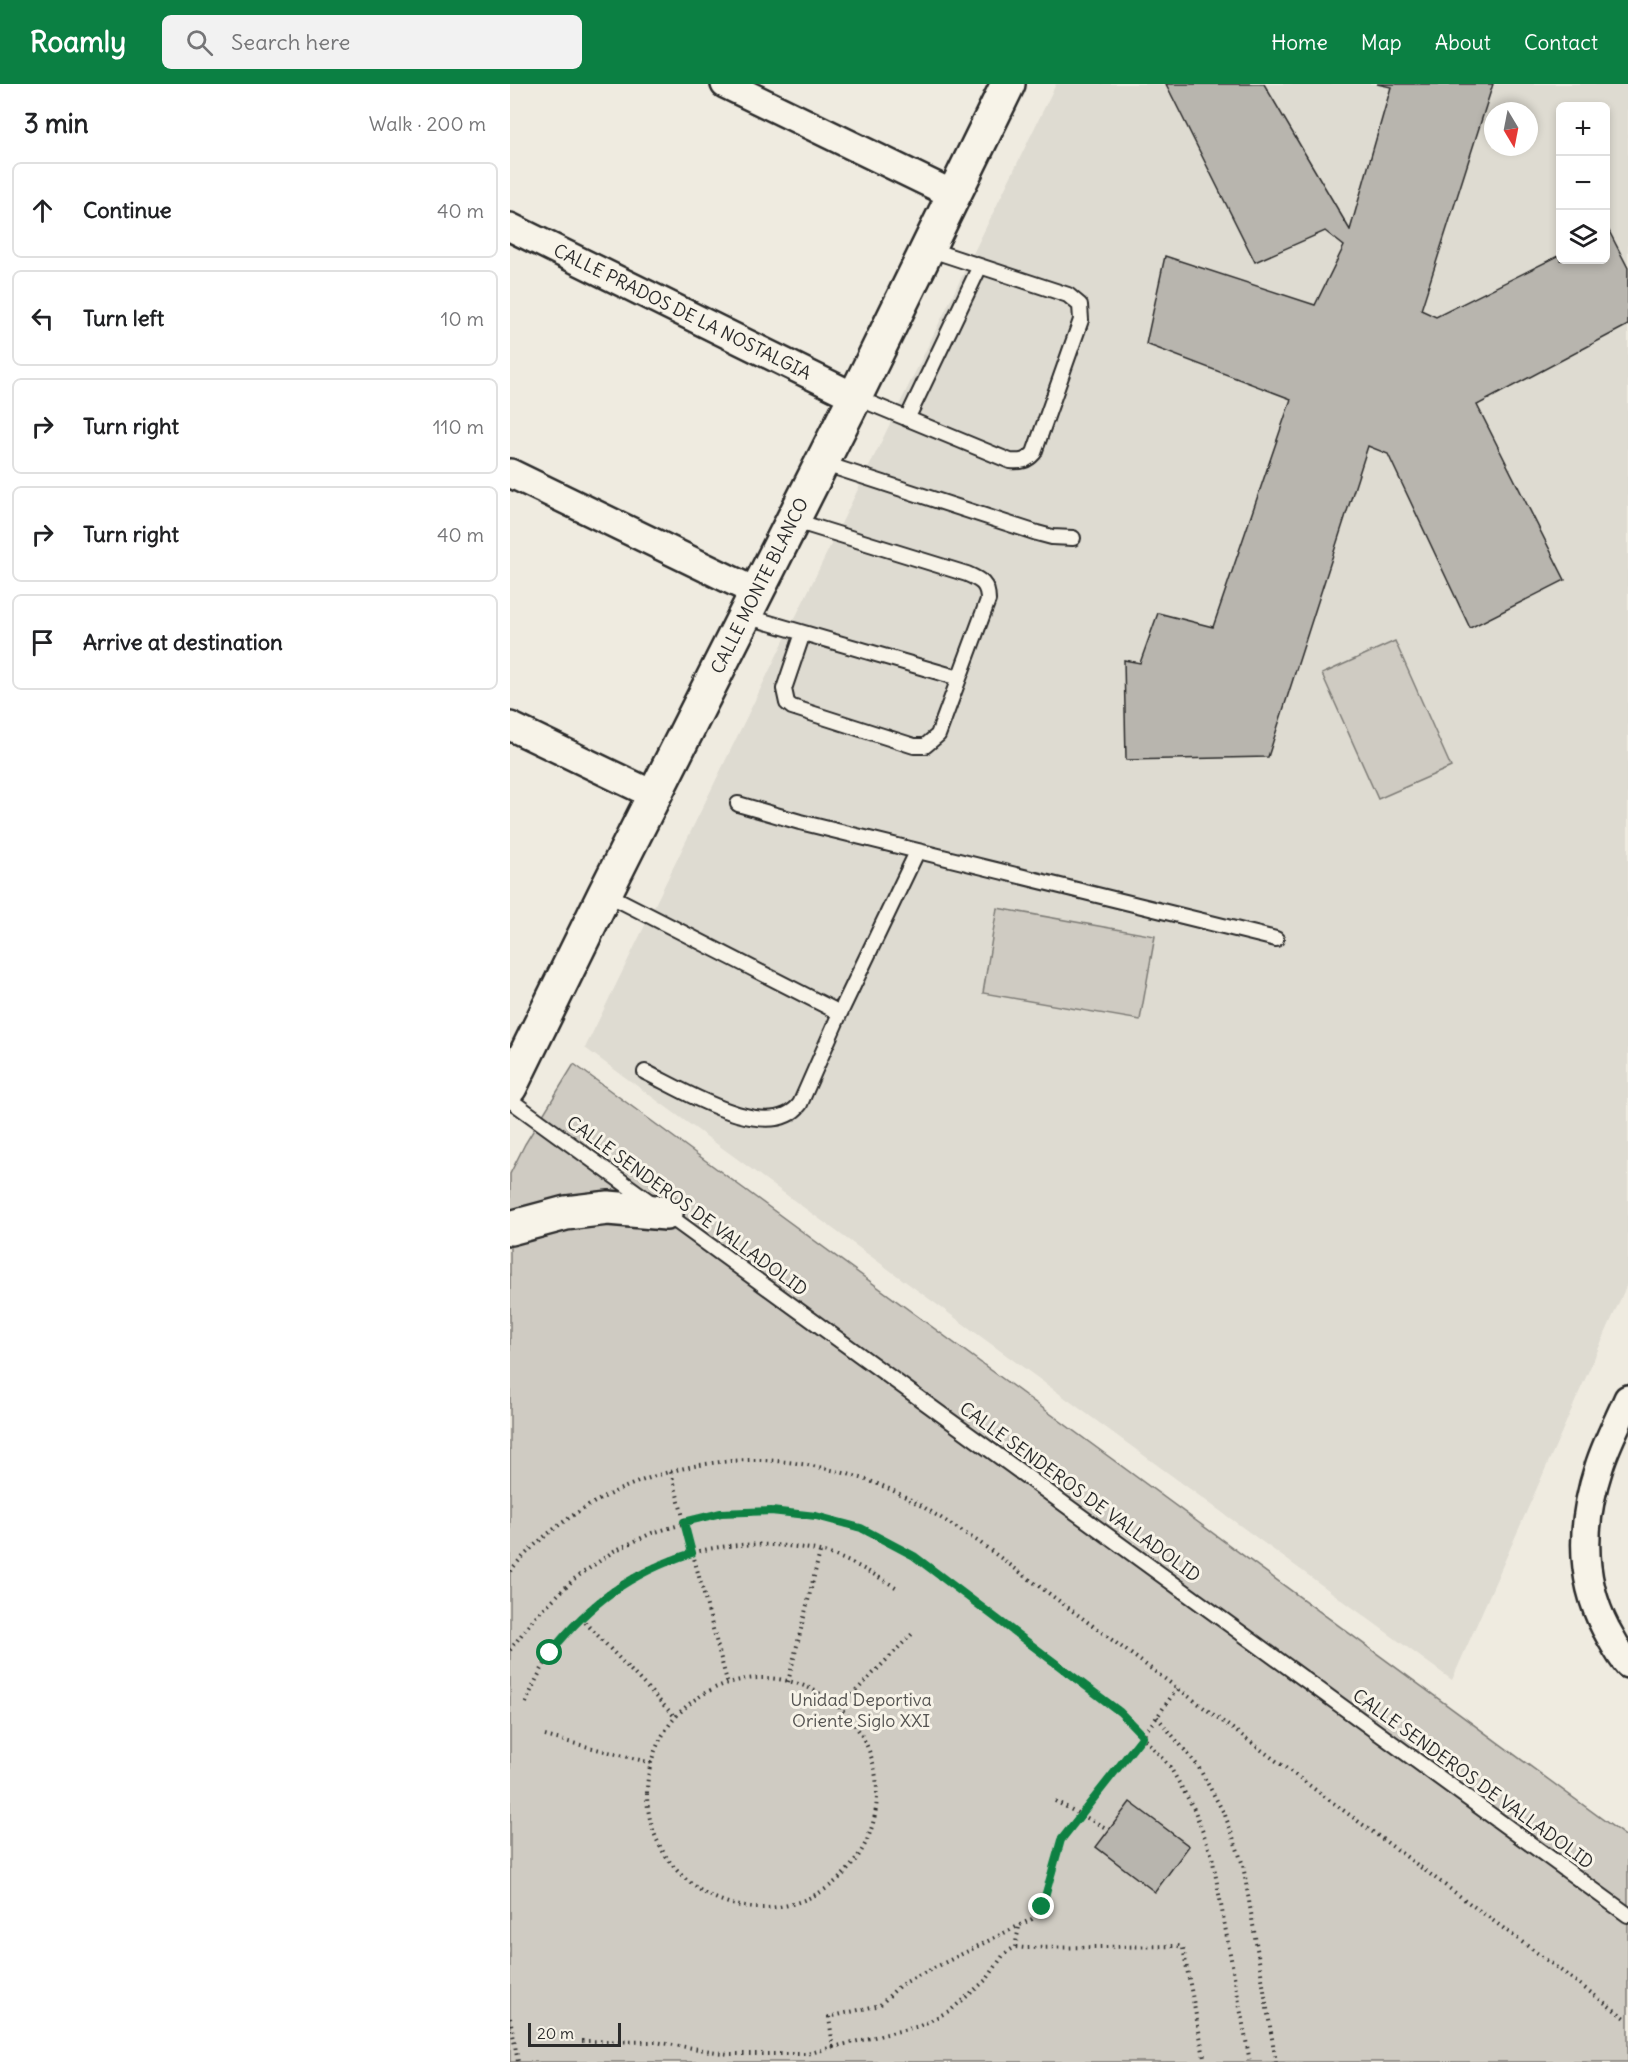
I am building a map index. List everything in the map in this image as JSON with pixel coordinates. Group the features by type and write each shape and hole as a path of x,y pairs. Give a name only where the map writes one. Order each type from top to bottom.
{"main road":[{"name":"CALLE MONTE BLANCO","path":"510,1087 855,397 1008,84"},
{"path":"510,1228 566,1213 608,1208 666,1213"}],"street":[{"path":"724,84 954,195"},
{"name":"CALLE PRADOS DE LA NOSTALGIA","path":"510,227 855,397"},
{"path":"510,473 751,604"},
{"path":"510,726 654,795"},
{"path":"1628,1399 1599,1466 1586,1520 1586,1570 1597,1612 1621,1656 1628,1664"}],"lane":[{"path":"855,397 1010,461 1020,462 1034,453 1081,320 1080,305 1068,295 928,249"},
{"path":"907,419 980,266"},
{"path":"822,463 1036,533 1052,537 1073,538"},
{"path":"792,520 967,574 985,584 988,590 988,600 938,735 925,746 914,746 792,707 787,703 784,690 803,633"},
{"path":"751,604 803,633 959,678"},
{"path":"738,804 917,852 1276,939"},
{"path":"645,1072 745,1117 768,1120 794,1113 917,852"},
{"path":"605,893 840,1013"},
{"name":"CALLE SENDEROS DE VALLADOLID","path":"510,1100 1628,1915"}],"path":[{"path":"510,1571 550,1532 589,1504 643,1481 693,1466 756,1460 804,1465 867,1480 906,1497 979,1542 1628,2020"},
{"path":"670,1472 728,1685"},
{"path":"510,1650 534,1618 574,1579 614,1551 652,1533 721,1513 771,1511 816,1516 861,1528 914,1556 1120,1712 1170,1767 1194,1809 1212,1856 1250,2062"},
{"path":"526,1703 535,1679 550,1653 599,1601 628,1580 664,1562 692,1553 709,1548 751,1544 790,1546 820,1552 866,1569 899,1588"},
{"path":"788,1682 820,1552"},
{"path":"581,1618 675,1717"},
{"path":"839,1708 914,1632"},
{"path":"770,1678 788,1682 805,1686 839,1708 858,1729 873,1761 878,1792 874,1822 862,1850 844,1874 819,1893 791,1904 761,1908 730,1904 702,1892 679,1873 660,1848 649,1815 647,1780 656,1746 675,1717 702,1694 735,1681 770,1678"},
{"path":"833,2047 829,2017 880,2005 900,1985 1032,1919 1042,1907 1061,1840 1083,1815 1178,1687"},
{"path":"1157,1718 1198,1766 1225,1815 1243,1865 1276,2062"},
{"path":"545,1736 652,1763"},
{"path":"1055,1801 1108,1829"},
{"path":"1015,1947 1019,1927"},
{"path":"582,2041 656,2042 728,2054 807,2054 920,2026 951,2010 987,1979 1004,1954 1015,1947 1178,1946 1183,1948 1205,2062"},
{"path":"510,2018 518,2062"}],"shaded area":[{"path":"1056,84 1628,84 1628,1282 1452,1680 585,1048"}],"green space":[{"path":"1395,641 1451,767 1378,799 1322,674"},
{"path":"997,908 1155,936 1140,1020 983,993"},
{"name":"Unidad Deportiva Oriente Siglo XXI","path":"574,1064 1628,1838 1628,2062 510,2062 510,1174 525,1144"}],"building":[{"path":"1166,84 1264,84 1350,230 1391,87 1377,84 1493,84 1487,102 1484,102 1484,112 1421,310 1436,317 1556,257 1556,264 1610,264 1610,233 1628,268 1628,325 1477,405 1565,580 1470,628 1388,454 1368,446 1268,757 1126,760 1124,660 1140,663 1158,613 1213,627 1291,399 1146,344 1165,256 1315,305 1344,246 1325,231 1255,262"},
{"path":"1130,1802 1189,1846 1155,1892 1096,1847"}],"route":[{"path":"550,1653 570,1628 599,1601 628,1580 664,1562 692,1553 684,1522 721,1513 771,1511 816,1516 861,1528 914,1556 1120,1712 1143,1736 1061,1840 1042,1907"}]}
